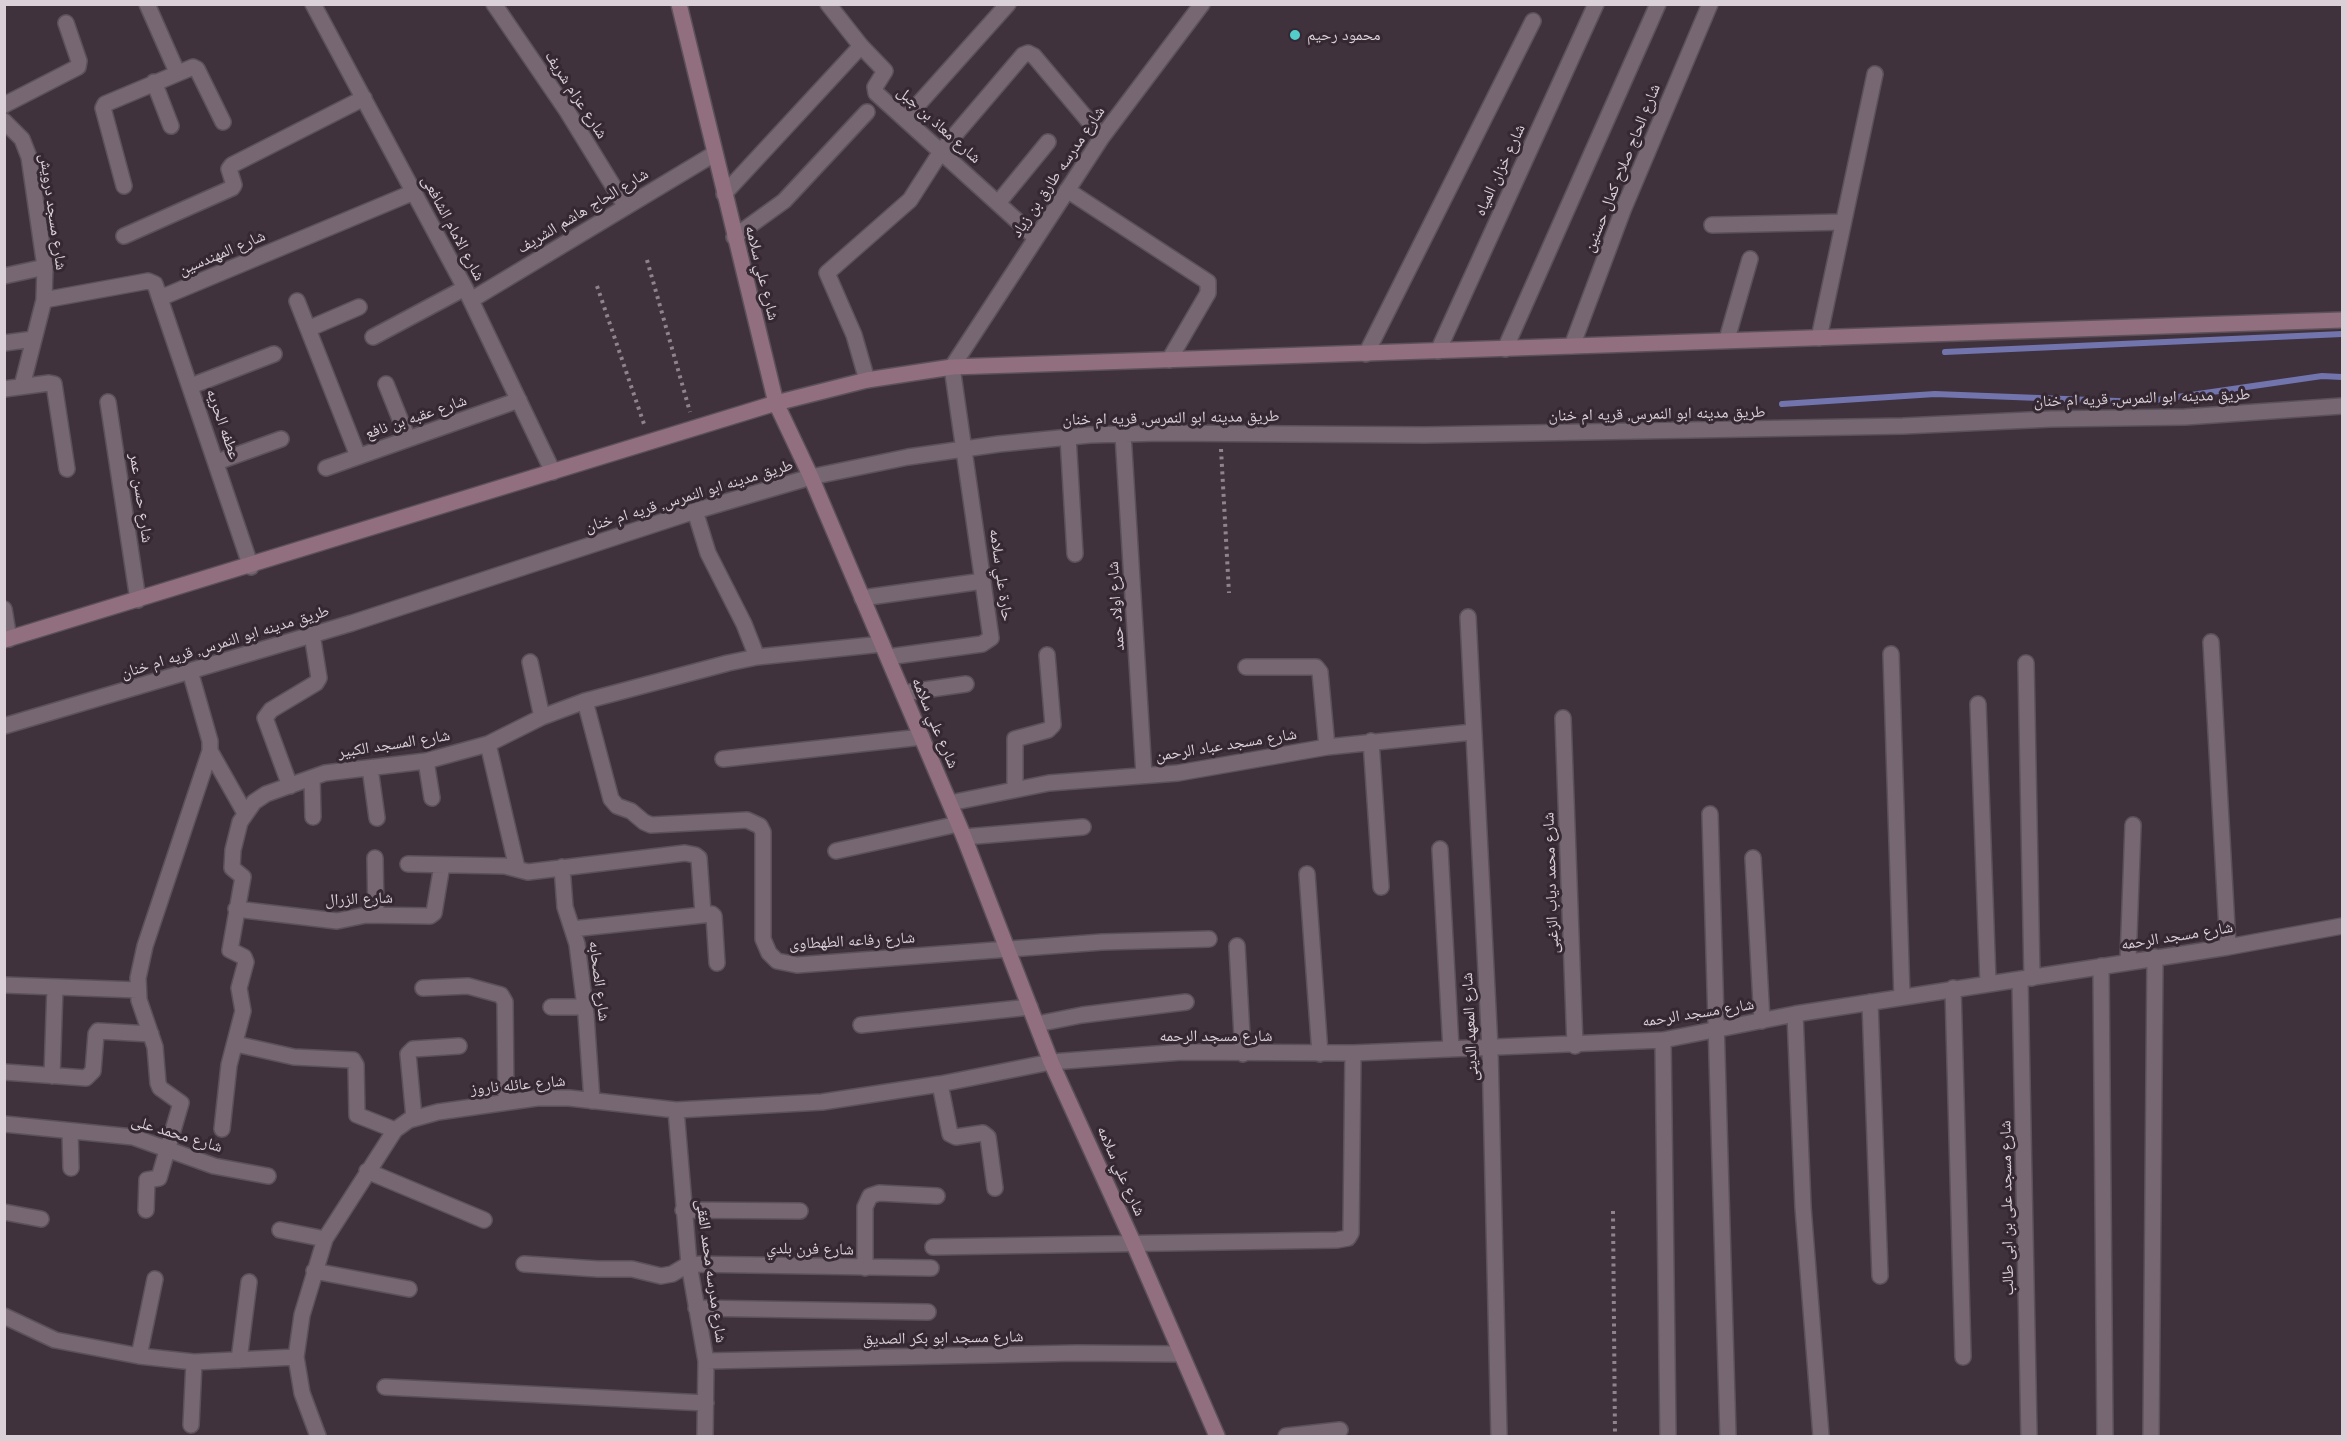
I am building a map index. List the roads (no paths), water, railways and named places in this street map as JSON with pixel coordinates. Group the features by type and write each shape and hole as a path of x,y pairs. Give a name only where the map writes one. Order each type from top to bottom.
{"street":[{"path":"147,4 177,72"},
{"name":"شارع الامام الشافعى","path":"313,4 468,294 553,472"},
{"name":"شارع عزام شريف","path":"494,4 567,111 626,207"},
{"name":"شارع علي سلامه","path":"679,4 776,403 811,477 950,803 1051,1062 1133,1242 1217,1437"},
{"name":"شارع معاذ بن جبل","path":"828,4 861,46 885,71 875,87 875,92 942,150 1035,237"},
{"path":"904,119 1008,4"},
{"name":"شارع خزان المياه","path":"1438,351 1596,4"},
{"path":"1505,349 1658,4"},
{"name":"شارع الحاج صلاح كمال حسنين","path":"1572,346 1623,210 1710,4"},
{"name":"شارع مدرسه طارق بن زياد","path":"952,367 1102,136 1201,5"},
{"path":"1366,354 1533,21"},
{"path":"4,105 78,67 79,61 66,23"},
{"path":"724,194 861,46"},
{"path":"867,380 854,335 827,273 910,200 942,150 1023,55 1028,53 1034,56 1102,136"},
{"path":"124,186 103,108 109,102 190,67 195,68 223,122"},
{"path":"1819,338 1875,74"},
{"path":"154,82 171,126"},
{"path":"124,236 232,188 234,184 229,169 232,165 364,98"},
{"path":"735,237 784,201 867,112"},
{"name":"شارع مسجد درويش","path":"4,121 21,139 29,157 45,267 44,300 22,386"},
{"path":"998,203 1048,142"},
{"name":"شارع الحاج هاشم الشريف","path":"373,337 468,294 626,207 714,154"},
{"path":"1067,190 1208,282 1208,293 1169,360"},
{"name":"شارع المهندسين","path":"158,293 170,294 414,192"},
{"path":"1712,225 1843,222"},
{"path":"1727,339 1750,259"},
{"path":"4,276 45,267"},
{"path":"44,300 148,281 155,284 158,293"},
{"name":"عطفه الحريه","path":"158,293 217,462 250,567"},
{"path":"297,301 358,456"},
{"path":"308,329 359,307"},
{"path":"4,609 7,640 250,567 776,403 867,380 952,367 1505,349 1727,339 1819,338 2343,320"},
{"path":"4,343 34,339"},
{"path":"191,386 274,354"},
{"name":"حارة علي سلامه","path":"885,651 987,642 991,638 952,367"},
{"path":"4,389 54,384 67,469"},
{"path":"386,384 408,439"},
{"name":"شارع عقبه بن نافع","path":"326,468 519,400"},
{"name":"شارع حسن عمر","path":"108,402 138,600"},
{"name":"طريق مدينه ابو النمرس, قريه ام خنان","path":"4,726 312,634 695,511 811,477 965,449 1068,437 1123,434 1665,433 2051,419 2185,417 2343,406"},
{"name":"شارع اولاد حمد","path":"1123,434 1144,775"},
{"path":"1068,437 1075,554"},
{"path":"217,462 281,439"},
{"path":"695,511 708,553 744,624 757,657"},
{"path":"862,598 983,581"},
{"name":"شارع المعهد الدينى","path":"1468,617 1490,1049 1499,1437"},
{"path":"290,786 265,718 271,710 316,683 319,678 312,634"},
{"path":"2211,642 2228,947"},
{"name":"شارع المسجد الكبير","path":"222,1129 229,1065 236,1044 243,1006 239,988 246,962 244,957 230,950 243,877 232,868 233,850 235,836 245,813 254,802 267,794 325,773 426,761 488,744 542,717 585,701 757,657 885,651"},
{"path":"1891,654 1902,997"},
{"path":"1015,788 1015,739 1048,730 1053,725 1047,655"},
{"path":"530,662 542,717"},
{"name":"شارع مسجد على بن ابى طالب","path":"2026,663 2029,1437"},
{"path":"1246,667 1316,667 1320,672 1327,747"},
{"path":"146,1210 147,1180 159,1178 181,1103 160,1088 151,1034 138,990 145,946 210,751 210,741 190,671"},
{"path":"903,693 966,684"},
{"name":"شارع رفاعه الطهطاوى","path":"585,701 611,799 618,806 631,811 651,825 747,820 760,826 763,832 763,939 769,953 777,962 797,965 1007,949"},
{"path":"1978,704 1988,983"},
{"name":"شارع محمد دياب الزغبى","path":"1563,718 1575,1046"},
{"name":"شارع مسجد عباد الرحمن","path":"950,803 1015,788 1049,783 1210,769 1327,747 1473,732"},
{"path":"723,759 922,737"},
{"path":"1371,741 1381,887"},
{"path":"488,744 517,868"},
{"path":"210,751 245,813"},
{"path":"426,761 432,798"},
{"path":"369,768 377,818"},
{"path":"312,778 313,817"},
{"path":"1710,814 1728,1437"},
{"path":"2128,961 2133,825"},
{"path":"836,851 961,830 1083,827"},
{"path":"1440,849 1451,1049"},
{"path":"408,864 517,868 528,872 685,853 699,858 704,914"},
{"path":"375,858 376,915"},
{"path":"1753,858 1762,1021"},
{"name":"شارع الزرال","path":"236,909 337,921 376,915 430,916 434,913 442,865"},
{"name":"شارع الصحابه","path":"562,867 565,907 577,944 592,1101"},
{"path":"1306,874 1320,1054"},
{"path":"572,929 712,914 717,963"},
{"name":"شارع مسجد الرحمه","path":"1051,1062 1182,1052 1320,1054 1575,1046 1664,1040 1795,1014 2228,947 2343,926"},
{"path":"1007,949 1102,942 1209,939"},
{"path":"1237,946 1243,1054"},
{"path":"2151,1437 2155,957"},
{"path":"2101,966 2105,1437"},
{"path":"4,985 138,990"},
{"path":"423,988 468,986 501,995 505,1002 506,1101"},
{"path":"52,1076 55,987"},
{"path":"1953,988 1963,1357"},
{"path":"1037,1024 1082,1015 1186,1002"},
{"path":"1870,1002 1880,1276"},
{"path":"551,1007 584,1007"},
{"path":"861,1025 1030,1007"},
{"path":"1795,1014 1803,1207 1821,1437"},
{"path":"4,1072 86,1078 91,1076 98,1031 151,1034"},
{"path":"1664,1040 1668,1437"},
{"path":"236,1044 294,1057 354,1061 357,1114 395,1130"},
{"path":"414,1118 408,1054 413,1049 459,1046"},
{"path":"933,1247 1348,1238 1351,1233 1353,1053"},
{"name":"شارع عائله ناروز","path":"318,1437 302,1393 296,1357 302,1315 315,1271 325,1239 367,1171 395,1130 414,1118 506,1101 569,1098 676,1110 822,1102 940,1084 1051,1062"},
{"path":"940,1084 950,1134 956,1137 983,1133 988,1137 995,1188"},
{"name":"شارع مدرسه محمد الفقى","path":"676,1110 689,1264 706,1361 705,1437"},
{"name":"شارع محمد على","path":"4,1124 133,1137 214,1166 268,1176"},
{"path":"70,1131 71,1168"},
{"path":"367,1171 484,1220"},
{"path":"865,1268 865,1207 870,1196 879,1193 937,1196"},
{"path":"683,1210 800,1211"},
{"path":"4,1212 41,1219"},
{"path":"280,1230 325,1239"},
{"path":"524,1264 632,1269 661,1276 672,1274 689,1264"},
{"name":"شارع فرن بلدي","path":"689,1264 931,1268"},
{"path":"315,1271 409,1289"},
{"path":"140,1356 154,1279"},
{"path":"239,1360 249,1282"},
{"path":"696,1308 928,1312"},
{"path":"4,1316 55,1340 140,1356 194,1362 296,1357"},
{"name":"شارع مسجد ابو بكر الصديق","path":"706,1361 1077,1353 1181,1354"},
{"path":"191,1425 194,1362"},
{"path":"385,1387 706,1403"},
{"path":"1286,1437 1340,1430"}],"waterway":[{"path":"1945,352 2342,334"},
{"path":"1782,404 1935,394 2143,402 2322,376 2342,377"}],"place":[{"name":"محمود رحيم","path":"1295,35"}]}
